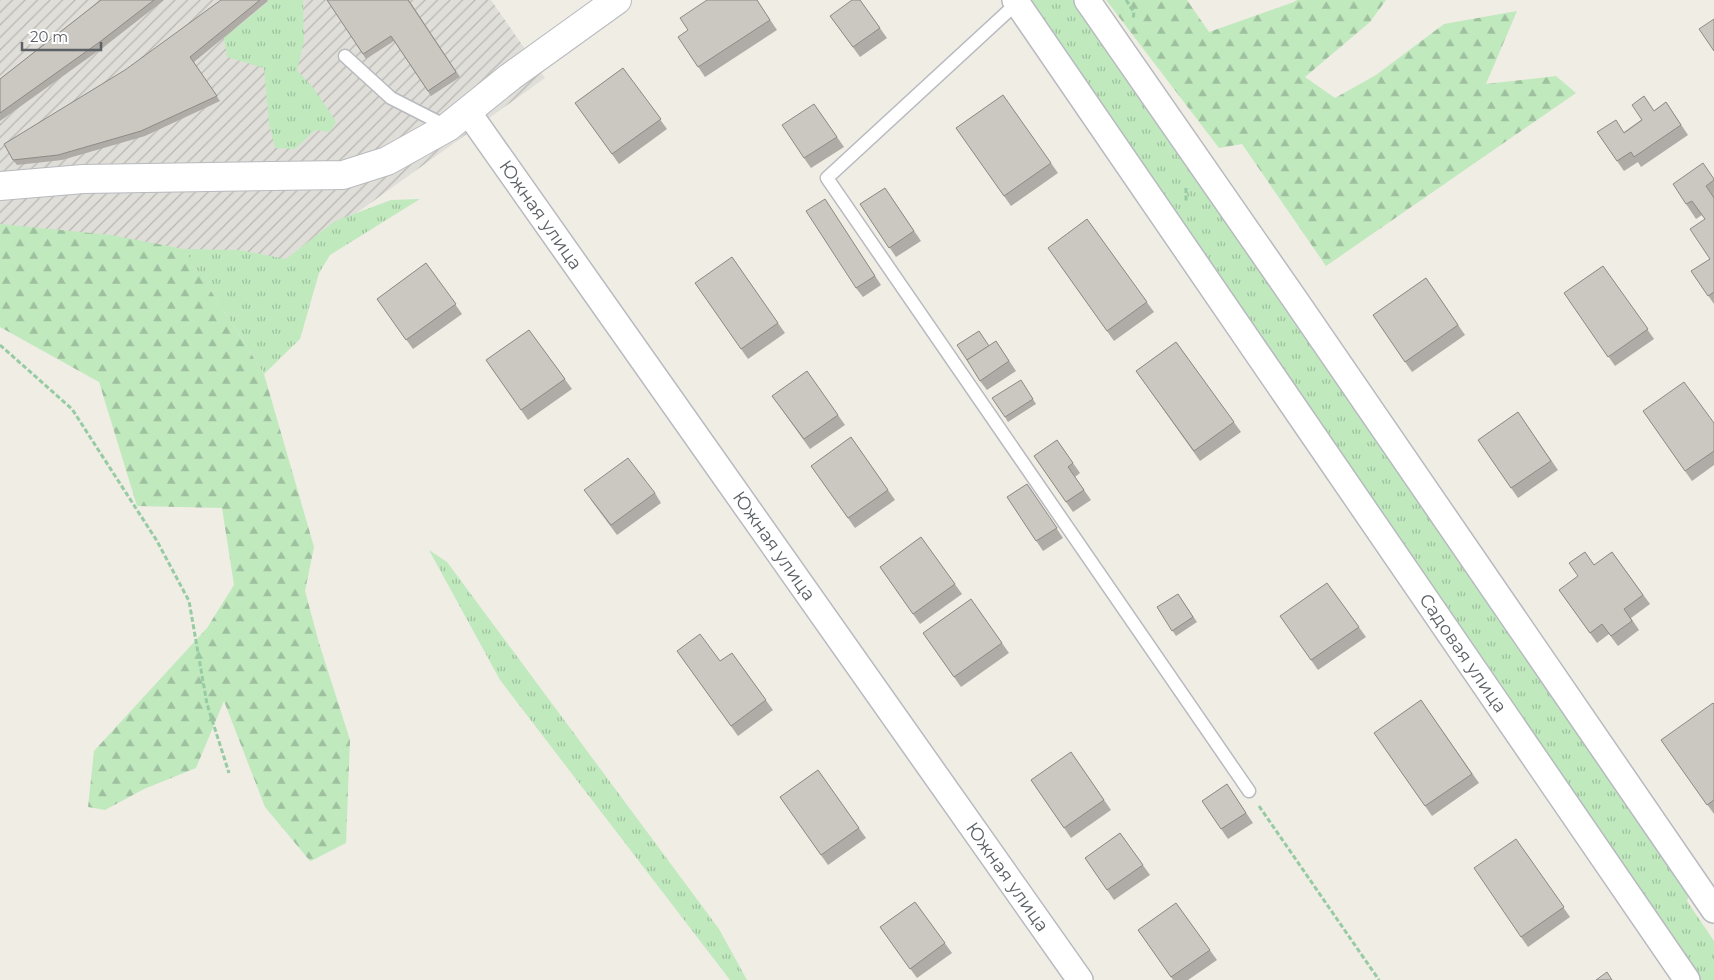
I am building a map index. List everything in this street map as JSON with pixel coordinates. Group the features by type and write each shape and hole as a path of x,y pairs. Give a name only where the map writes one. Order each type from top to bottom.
{"street":[{"path":"0,186 83,179 343,175 387,161 458,119 510,77 617,0"},
{"path":"1087,0 1714,910"},
{"name":"Садовая улица","path":"1016,2 1687,980"},
{"name":"Южная улица","path":"458,119 1080,980"}],"lane":[{"path":"1016,2 827,178 1249,791"},
{"path":"345,56 391,98 458,119"}],"path":[{"path":"1126,0 1134,12"},
{"path":"1185,142 1186,208"},
{"path":"0,346 72,409 156,541 189,601 207,704 229,773"},
{"path":"1249,791 1379,980"}],"shaded area":[{"path":"0,0 491,0 545,78 238,298 0,234"}],"green space":[{"path":"267,0 303,0 304,41 297,70 315,90 336,122 330,132 315,130 295,149 275,148 269,124 264,68 227,57 224,38 268,2"},
{"path":"1028,0 1078,0 1691,888 1687,901 1714,941 1714,980 1701,980"},
{"path":"1106,0 1187,0 1209,32 1297,0 1386,0 1370,22 1305,77 1335,98 1376,75 1444,24 1517,11 1486,84 1556,76 1576,93 1326,266 1242,144 1219,148"},
{"path":"420,199 330,255 319,273 300,339 264,374 184,249 239,250 286,259 335,221 391,200"},
{"path":"0,224 111,235 184,249 264,374 314,547 305,591 319,643 350,740 346,843 310,861 265,807 224,701 196,768 144,789 105,810 88,807 94,751 207,628 234,585 222,508 137,506 99,382 0,327"},
{"path":"429,550 447,562 719,929 747,980 730,980 500,680"}],"building":[{"path":"101,0 154,0 101,41 0,113 0,79"},
{"path":"221,0 260,0 190,57 217,96 141,131 58,155 13,160 4,144 125,70"},
{"path":"327,0 408,0 456,72 428,91 391,36 363,54"},
{"path":"707,0 757,0 770,20 698,67 678,37 688,30 680,18"},
{"path":"852,0 860,0 880,28 853,47 830,16"},
{"path":"1714,19 1714,51 1699,29"},
{"path":"623,68 661,119 612,154 575,103"},
{"path":"1003,95 1051,163 1004,196 956,128"},
{"path":"1644,96 1654,111 1666,102 1681,125 1634,157 1631,152 1617,161 1597,132 1616,120 1624,133 1642,120 1632,105"},
{"path":"814,104 837,137 804,158 782,125"},
{"path":"1703,163 1714,179 1706,186 1714,198 1714,292 1708,296 1691,271 1710,259 1690,229 1705,219 1692,201 1686,204 1673,184"},
{"path":"885,188 914,231 889,248 860,204"},
{"path":"825,199 875,276 856,288 806,211"},
{"path":"1087,219 1147,302 1107,331 1048,248"},
{"path":"732,257 778,323 741,349 695,283"},
{"path":"426,263 456,304 406,340 377,299"},
{"path":"1603,266 1648,329 1608,357 1564,293"},
{"path":"1426,278 1458,325 1405,362 1373,315"},
{"path":"529,330 565,379 521,410 486,360"},
{"path":"979,331 989,346 967,360 957,345"},
{"path":"996,341 1009,361 980,381 967,360"},
{"path":"1176,342 1234,422 1194,451 1136,371"},
{"path":"807,371 838,415 804,439 772,396"},
{"path":"1021,380 1033,399 1005,417 992,398"},
{"path":"1684,382 1714,423 1714,451 1685,471 1643,411"},
{"path":"1518,412 1551,461 1511,488 1478,440"},
{"path":"851,437 888,490 848,518 811,466"},
{"path":"1057,440 1073,463 1068,467 1084,490 1066,502 1034,456"},
{"path":"628,458 655,493 611,525 584,490"},
{"path":"1027,484 1057,528 1036,541 1007,497"},
{"path":"921,537 955,584 913,614 880,567"},
{"path":"1585,552 1594,565 1612,552 1643,595 1624,609 1632,621 1611,636 1602,624 1590,633 1559,590 1578,576 1569,563"},
{"path":"1327,583 1359,627 1311,660 1280,616"},
{"path":"1178,594 1193,617 1172,631 1157,607"},
{"path":"971,599 1002,643 954,677 923,633"},
{"path":"700,634 720,661 732,653 766,700 731,726 677,651"},
{"path":"1421,700 1472,774 1425,806 1374,733"},
{"path":"1713,703 1714,800 1707,805 1661,740"},
{"path":"1071,752 1104,800 1064,828 1031,780"},
{"path":"818,770 859,828 821,855 780,797"},
{"path":"1227,784 1246,813 1221,829 1202,801"},
{"path":"1120,833 1143,865 1107,890 1085,858"},
{"path":"1516,839 1564,907 1521,937 1474,868"},
{"path":"915,902 945,943 910,969 880,927"},
{"path":"1176,903 1210,950 1171,977 1138,930"},
{"path":"1607,972 1612,980 1596,980"}]}
